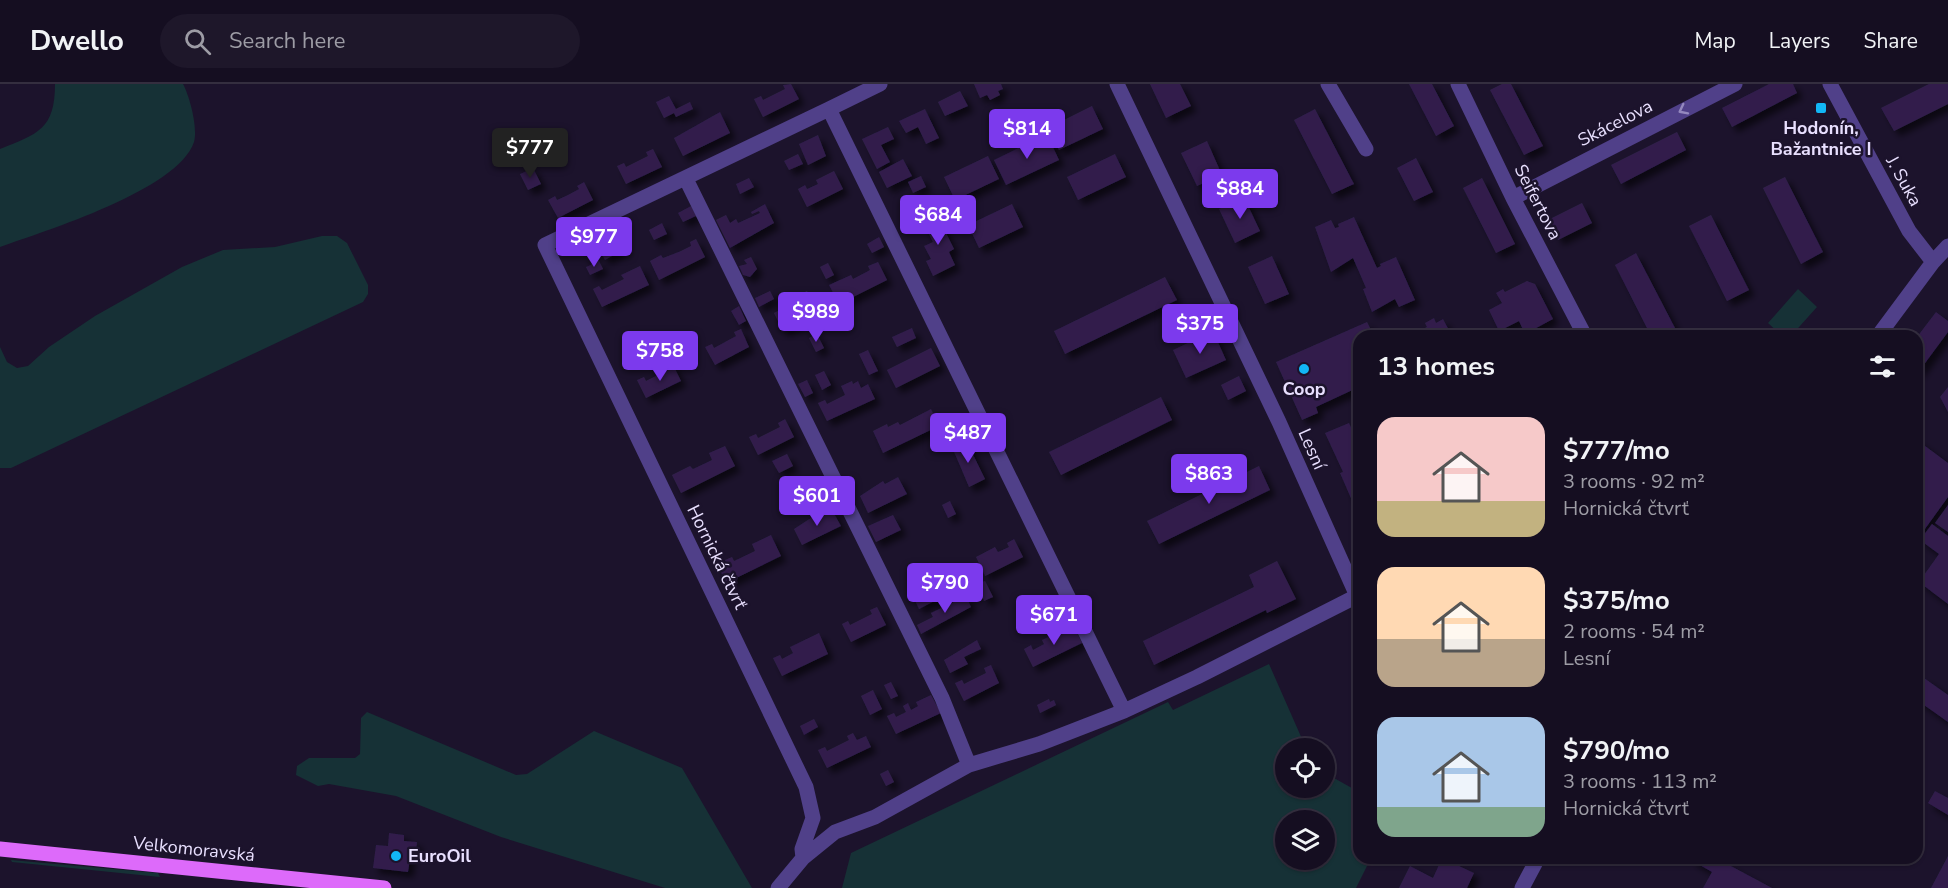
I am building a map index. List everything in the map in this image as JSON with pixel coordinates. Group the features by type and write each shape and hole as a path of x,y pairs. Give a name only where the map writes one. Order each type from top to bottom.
{"main road":[{"name":"Velkomoravská","path":"0,849 384,888"}],"street":[{"name":"Hornická čtvrť","path":"813,818 806,787 545,245 880,84"},
{"name":"Lesní","path":"1117,84 1279,422 1353,587"},
{"path":"1328,84 1366,149"},
{"name":"Seifertova","path":"1458,84 1513,198 1582,330"},
{"name":"Skácelova","path":"1513,198 1735,84"},
{"name":"J. Suka","path":"1830,84 1909,231 1933,262"},
{"path":"778,888 803,858 835,832 875,817 969,765 1040,744 1124,711 829,109"},
{"path":"686,178 942,698 969,765"},
{"path":"1882,330 1933,262 1948,246"},
{"name":"Lesní","path":"1124,711 1353,598"},
{"path":"803,858 802,849 813,818 835,832"},
{"path":"1522,888 1535,864"}],"green space":[{"path":"55,84 183,84 193,113 194,142 183,160 137,192 77,219 0,247 0,149 25,139 42,128 52,111"},
{"path":"322,236 337,236 347,243 368,285 368,294 363,302 11,468 0,468 0,347 7,362 17,368 28,366 49,347 95,316 182,267 223,250 275,247"},
{"path":"1798,289 1817,307 1796,330 1776,330 1768,323"},
{"path":"1269,664 1302,738 1275,738 1275,798 1335,798 1335,779 1353,789 1353,864 1368,864 1356,888 842,888 851,853 1168,702 1173,710"},
{"path":"367,712 516,775 527,774 594,731 682,768 752,888 665,888 501,837 396,796 329,784 318,786 296,775 297,766 309,758 355,758 360,754 361,718"},
{"path":"11,860 158,873 160,877 12,862"}],"building":[{"path":"791,84 799,99 763,117 754,99 761,96 763,100 785,89 783,85"},
{"path":"974,84 1001,84 1003,89 998,91 1000,95 990,100 987,95 980,98"},
{"path":"1150,84 1180,84 1191,106 1166,118"},
{"path":"1409,84 1432,84 1454,126 1436,136"},
{"path":"1502,84 1511,84 1543,146 1524,155 1490,90"},
{"path":"1769,84 1793,84 1797,93 1732,127 1722,108"},
{"path":"1929,84 1948,84 1948,104 1894,131 1881,108"},
{"path":"960,91 968,106 945,116 938,102"},
{"path":"669,96 676,109 690,102 693,109 676,117 674,113 664,118 656,102"},
{"path":"1092,106 1103,129 1059,150 1048,128"},
{"path":"925,109 939,138 926,144 918,127 906,133 899,121"},
{"path":"1315,109 1354,184 1332,194 1294,120"},
{"path":"720,112 730,133 683,156 674,138"},
{"path":"888,127 894,139 881,145 890,162 877,169 862,139"},
{"path":"1677,132 1686,150 1621,184 1611,165"},
{"path":"1047,134 1059,160 1006,185 994,160"},
{"path":"818,135 826,156 808,165 799,144"},
{"path":"1207,141 1222,175 1197,186 1181,153"},
{"path":"653,149 662,167 626,184 617,166 624,163 626,167 648,156 646,152"},
{"path":"798,154 803,164 789,170 784,161"},
{"path":"1115,154 1126,177 1078,200 1067,177"},
{"path":"988,156 999,179 955,200 944,177"},
{"path":"1416,158 1433,192 1414,201 1397,168"},
{"path":"903,159 912,176 887,188 879,172"},
{"path":"533,168 541,184 528,190 520,174"},
{"path":"834,171 843,189 807,207 798,189 805,185 807,189 818,184 816,180"},
{"path":"921,176 926,187 913,193 908,182"},
{"path":"1785,177 1823,252 1801,264 1763,188"},
{"path":"749,178 754,187 740,194 736,184"},
{"path":"1482,178 1515,244 1496,253 1463,188"},
{"path":"584,182 593,200 558,218 548,200 555,196 557,200 568,195 579,189 577,186"},
{"path":"1244,197 1260,231 1235,243 1219,209"},
{"path":"1582,203 1592,223 1558,240 1548,220"},
{"path":"765,204 774,223 730,248 716,220 726,215 730,223 736,219 738,223 760,213 759,211 752,214 751,212"},
{"path":"1012,204 1023,227 979,248 968,225"},
{"path":"691,206 696,216 683,222 678,213"},
{"path":"936,213 954,249 949,252 955,265 933,276 926,261 931,259 924,246 933,242 922,220"},
{"path":"1711,215 1749,290 1727,301 1689,226"},
{"path":"1354,217 1377,268 1381,266 1380,264 1396,257 1415,300 1399,307 1395,299 1372,312 1363,289 1366,288 1353,258 1331,272 1315,227 1331,220 1335,228 1339,227 1338,224"},
{"path":"662,223 667,234 654,240 649,230"},
{"path":"879,237 884,247 872,253 867,244"},
{"path":"696,239 705,257 659,280 650,261 661,255 663,258 681,251 691,246 690,242"},
{"path":"620,240 624,249 605,260 600,250"},
{"path":"1636,253 1675,328 1648,330 1615,265"},
{"path":"1272,256 1289,294 1265,304 1248,267"},
{"path":"751,257 757,269 750,277 743,275 739,266 747,264 744,260"},
{"path":"599,261 603,269 590,275 586,267"},
{"path":"878,262 887,280 839,304 829,285 851,275 853,279 870,270 868,266"},
{"path":"828,263 834,275 826,279 820,267"},
{"path":"640,266 649,285 602,307 593,289 599,286 602,290 624,279 621,275"},
{"path":"1165,277 1177,300 1065,354 1054,331"},
{"path":"1527,281 1535,284 1553,319 1532,330 1523,330 1519,321 1499,330 1489,310 1502,303 1496,293 1503,289 1505,292"},
{"path":"770,291 774,299 759,307 755,298"},
{"path":"807,291 818,314 783,331 774,313 780,310 782,314 793,308 789,300"},
{"path":"739,306 746,321 739,325 731,311"},
{"path":"1936,312 1948,321 1948,332 1923,366 1923,330"},
{"path":"1434,318 1436,323 1443,319 1449,330 1421,330 1427,327 1425,323"},
{"path":"1367,322 1371,330 1353,330 1353,390 1316,407 1318,413 1302,420 1276,362"},
{"path":"912,328 916,338 897,347 892,337"},
{"path":"741,329 749,347 715,365 705,347 712,344 714,348 736,336 734,332"},
{"path":"1213,331 1226,360 1186,378 1173,350"},
{"path":"817,334 824,348 816,352 809,338"},
{"path":"675,337 683,352 668,359 661,344"},
{"path":"931,348 940,366 896,388 887,370"},
{"path":"868,350 878,371 869,375 859,354"},
{"path":"672,363 681,381 646,398 637,380 644,377 646,381 668,370 666,366"},
{"path":"824,371 831,385 822,390 815,375"},
{"path":"1239,376 1246,391 1228,400 1221,385"},
{"path":"807,380 813,393 805,397 798,384"},
{"path":"852,381 853,384 858,381 861,388 868,384 875,399 827,421 818,403 825,400 827,404 845,395 841,386"},
{"path":"1948,387 1948,412 1940,397"},
{"path":"1161,397 1172,420 1061,475 1049,452"},
{"path":"931,409 939,426 883,453 873,431 887,424 888,427 898,422 900,425"},
{"path":"785,419 794,437 758,455 749,437 756,434 758,438 780,427 778,423"},
{"path":"1349,423 1353,431 1353,503 1340,473 1343,472 1325,433"},
{"path":"966,440 985,479 969,487 952,447"},
{"path":"1923,444 1948,463 1948,497 1923,532"},
{"path":"725,446 735,466 681,493 672,475 690,466 693,469 712,460 709,453"},
{"path":"787,454 793,466 779,473 772,461"},
{"path":"1259,466 1270,490 1159,544 1147,521"},
{"path":"898,477 907,494 868,513 860,496 883,481 885,484"},
{"path":"808,486 814,499 797,507 791,495"},
{"path":"950,501 956,514 948,518 942,505"},
{"path":"1948,505 1948,532 1935,523"},
{"path":"832,510 841,526 802,545 794,529 817,514 818,517"},
{"path":"893,515 901,530 876,542 868,526"},
{"path":"1932,524 1948,536 1948,604 1923,585 1923,576 1939,554 1923,542 1923,536"},
{"path":"771,535 781,556 726,583 719,568 727,564 725,560 732,557 734,561 755,551 752,544"},
{"path":"1014,539 1023,557 985,576 976,557 995,547 998,552 1009,547 1007,543"},
{"path":"1277,561 1296,599 1267,613 1266,610 1154,665 1143,641 1254,587 1249,575"},
{"path":"945,573 954,591 919,609 910,590 917,587 919,591 941,580 939,576"},
{"path":"985,581 993,597 984,601 976,584"},
{"path":"966,596 971,607 921,634 917,625 933,617 931,613"},
{"path":"877,607 886,625 851,642 842,624 848,621 850,625 872,614 870,610"},
{"path":"1073,625 1082,643 1033,667 1024,649 1031,645 1033,650 1044,644 1042,640"},
{"path":"819,633 828,654 782,676 773,658 780,655 782,659 793,653 790,647"},
{"path":"977,640 981,649 964,657 968,664 950,673 944,660"},
{"path":"991,665 999,683 964,701 955,683 962,680 964,684 986,673 984,668"},
{"path":"1923,679 1948,695 1948,722 1923,704"},
{"path":"891,682 898,696 891,699 884,685"},
{"path":"873,690 882,709 870,715 861,696"},
{"path":"931,695 941,713 896,734 887,716 894,713 896,717 906,712 903,706 908,703 911,710 918,706 916,702"},
{"path":"1049,699 1050,702 1054,700 1056,705 1040,713 1037,705"},
{"path":"814,719 818,727 804,735 800,726"},
{"path":"853,733 857,740 866,736 871,747 827,768 818,750 825,747 827,751 849,740 847,736"},
{"path":"888,770 894,782 886,786 880,774"},
{"path":"1935,791 1948,798 1948,815 1928,803"},
{"path":"389,833 404,835 404,841 417,842 416,853 411,852 408,872 373,868 376,845 388,846"},
{"path":"1948,856 1948,888 1931,888"},
{"path":"1439,864 1455,864 1474,873 1467,888 1399,888 1410,866 1433,878"},
{"path":"1698,864 1727,864 1772,888 1703,888 1712,872"}],"place":[{"name":"Hodonín, Bažantnice I","path":"1821,108"},
{"name":"Coop","path":"1304,369"},
{"name":"EuroOil","path":"396,856"}]}
